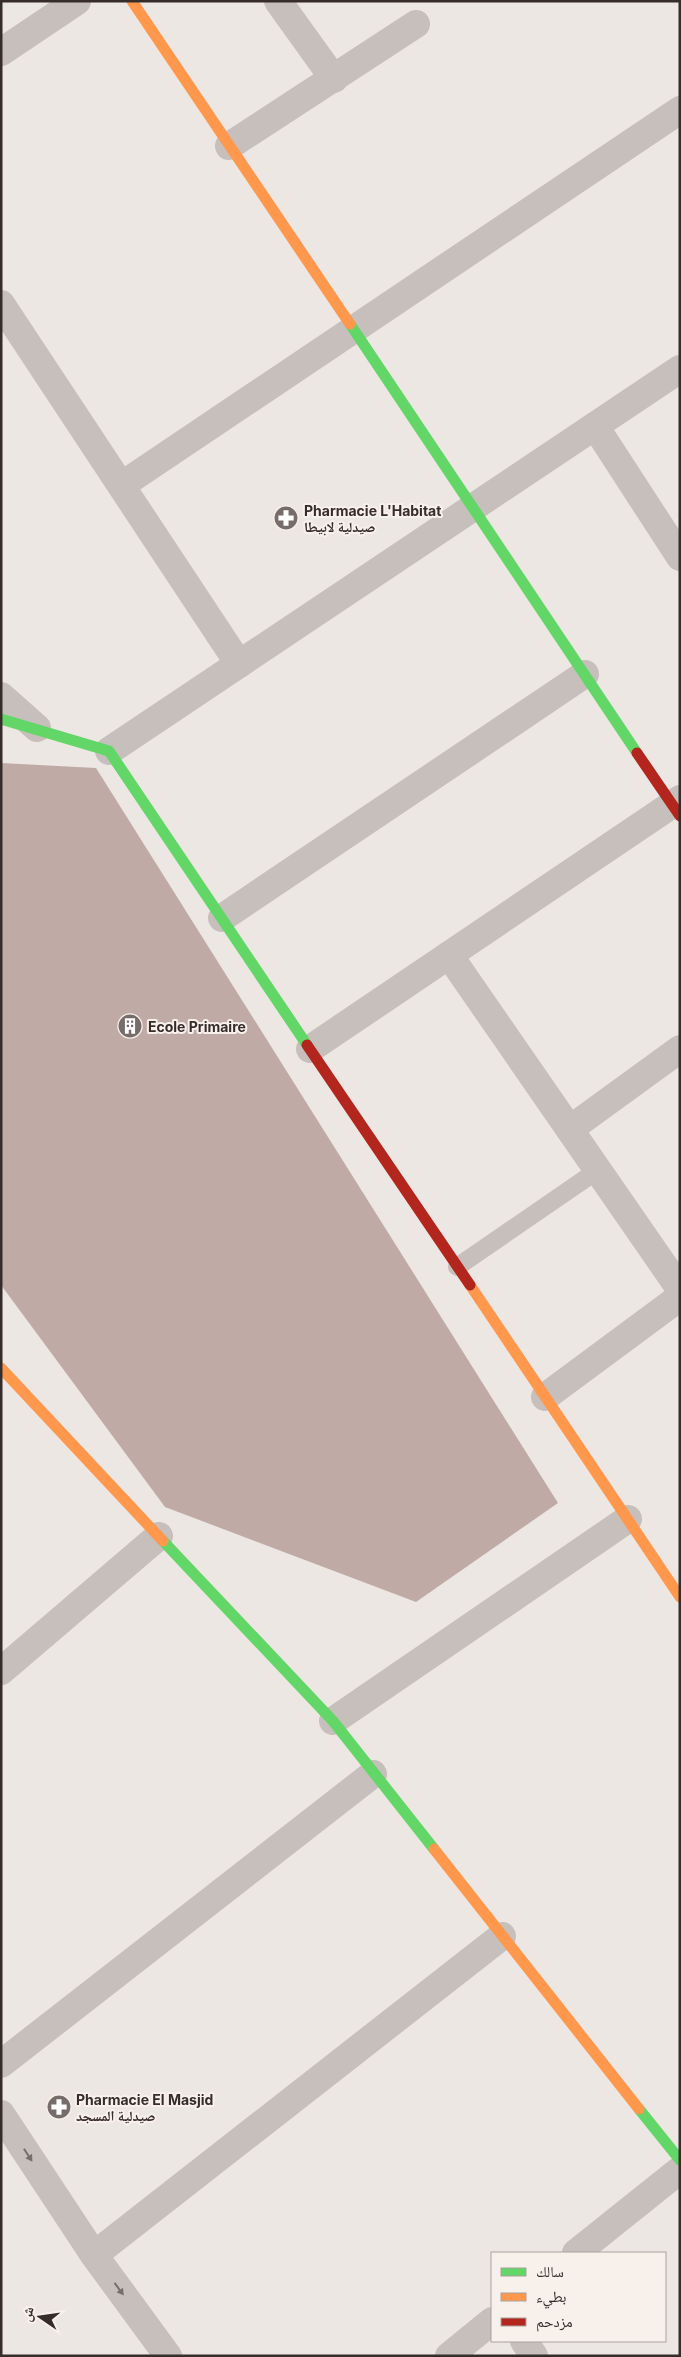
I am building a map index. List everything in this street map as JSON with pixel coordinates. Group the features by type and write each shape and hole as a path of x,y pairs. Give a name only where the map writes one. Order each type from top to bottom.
{"street":[{"path":"1,52 77,1"},
{"path":"132,1 585,674 677,806 449,955 310,1049"},
{"path":"278,1 334,79"},
{"path":"229,146 416,24"},
{"path":"122,485 680,110"},
{"path":"1,304 239,664"},
{"path":"109,751 680,369"},
{"path":"595,426 680,557"},
{"path":"222,918 585,674"},
{"path":"1,696 37,728"},
{"path":"1,719 37,728 109,751 680,1596"},
{"path":"449,955 680,1289"},
{"path":"570,1129 680,1049"},
{"path":"545,1397 680,1297"},
{"path":"1,1368 334,1721 373,1774 680,2160"},
{"path":"334,1721 628,1519"},
{"path":"1,1671 159,1536"},
{"path":"1,2064 373,1774"},
{"path":"94,2255 502,1936"},
{"path":"1,2114 94,2255 168,2356"},
{"path":"577,2252 680,2170"},
{"path":"449,2356 491,2322"},
{"path":"525,2342 534,2356"}],"lane":[{"path":"458,1267 598,1170"}],"building":[{"name":"Ecole Primaire","path":"1,763 96,768 558,1503 416,1602 165,1507 1,1285"}],"traffic: fast":[{"path":"350,324 637,753"},
{"path":"1,719 109,751 307,1045"},
{"path":"163,1541 333,1721 434,1849"},
{"path":"639,2109 680,2160"}],"traffic: slow":[{"path":"132,1 350,324"},
{"path":"470,1285 680,1597"},
{"path":"1,1368 163,1541"},
{"path":"434,1849 639,2109"}],"traffic: jam":[{"path":"637,753 680,816"},
{"path":"307,1045 470,1285"}],"place":[{"name":"Pharmacie L'Habitat صيدلية لابيطا","path":"286,518"},
{"name":"Ecole Primaire","path":"130,1026"},
{"name":"Pharmacie El Masjid صيدلية المسجد","path":"59,2107"}]}
